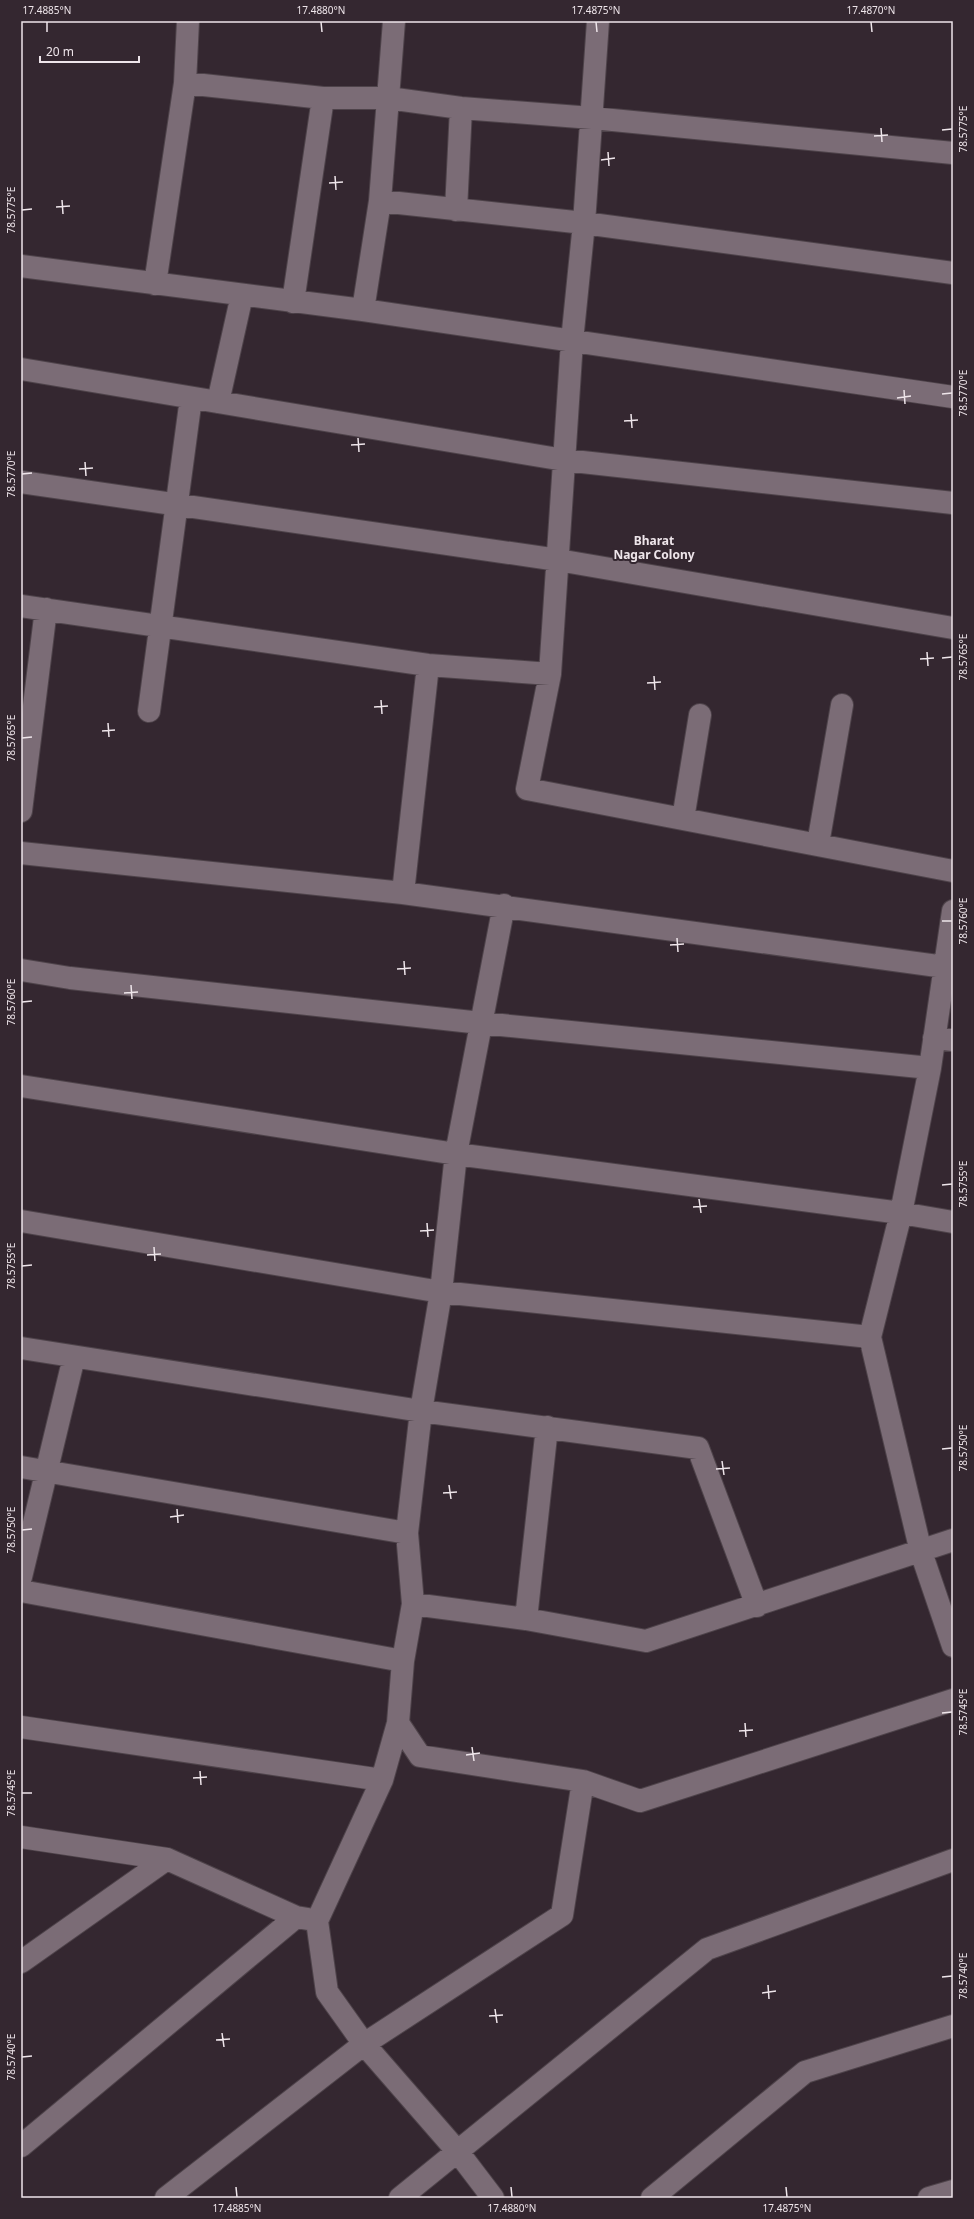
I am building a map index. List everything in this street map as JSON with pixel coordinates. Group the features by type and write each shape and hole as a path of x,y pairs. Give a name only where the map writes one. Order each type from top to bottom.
{"street":[{"path":"155,284 185,83 188,21"},
{"path":"363,310 380,201 394,21"},
{"path":"598,21 584,223 572,341 550,674 527,789 953,871"},
{"path":"185,83 323,98 388,98 461,108 592,118 953,153"},
{"path":"293,302 323,98"},
{"path":"456,210 461,108"},
{"path":"380,201 584,223 953,273"},
{"path":"21,266 363,310 953,397"},
{"path":"218,402 242,295"},
{"path":"21,369 564,460 953,503"},
{"path":"149,711 191,398"},
{"path":"21,482 176,506 558,560 953,628"},
{"path":"21,606 428,665 550,674"},
{"path":"21,811 46,609"},
{"path":"403,892 428,665"},
{"path":"818,844 842,705"},
{"path":"683,819 700,715"},
{"path":"21,853 403,892 945,966"},
{"path":"21,2146 306,1919 382,1780 398,1723 403,1661 413,1604 408,1533 421,1411 441,1292 456,1154 504,905"},
{"path":"953,911 945,966 944,1039 930,1068 901,1213 870,1337 921,1552 953,1646"},
{"path":"21,970 70,978 481,1024 930,1068"},
{"path":"21,1086 456,1154 901,1213 953,1222"},
{"path":"21,1221 441,1292 870,1337"},
{"path":"21,1348 421,1411 698,1448 757,1606"},
{"path":"21,1577 74,1357"},
{"path":"526,1618 547,1427"},
{"path":"21,1467 408,1533"},
{"path":"413,1604 526,1618 646,1641 757,1606 953,1540"},
{"path":"21,1591 403,1661"},
{"path":"398,1723 420,1756 583,1781 640,1801 953,1700"},
{"path":"21,1727 382,1780"},
{"path":"166,2198 364,2044 562,1915 583,1781"},
{"path":"21,1837 167,1859 306,1919"},
{"path":"21,1962 167,1859"},
{"path":"400,2198 707,1949 953,1860"},
{"path":"306,1919 327,1992 364,2044 458,2152 493,2198"},
{"path":"652,2198 806,2072 953,2026"},
{"path":"929,2198 953,2191"}],"district":[{"name":"Bharat Nagar Colony","path":"654,547"}]}
